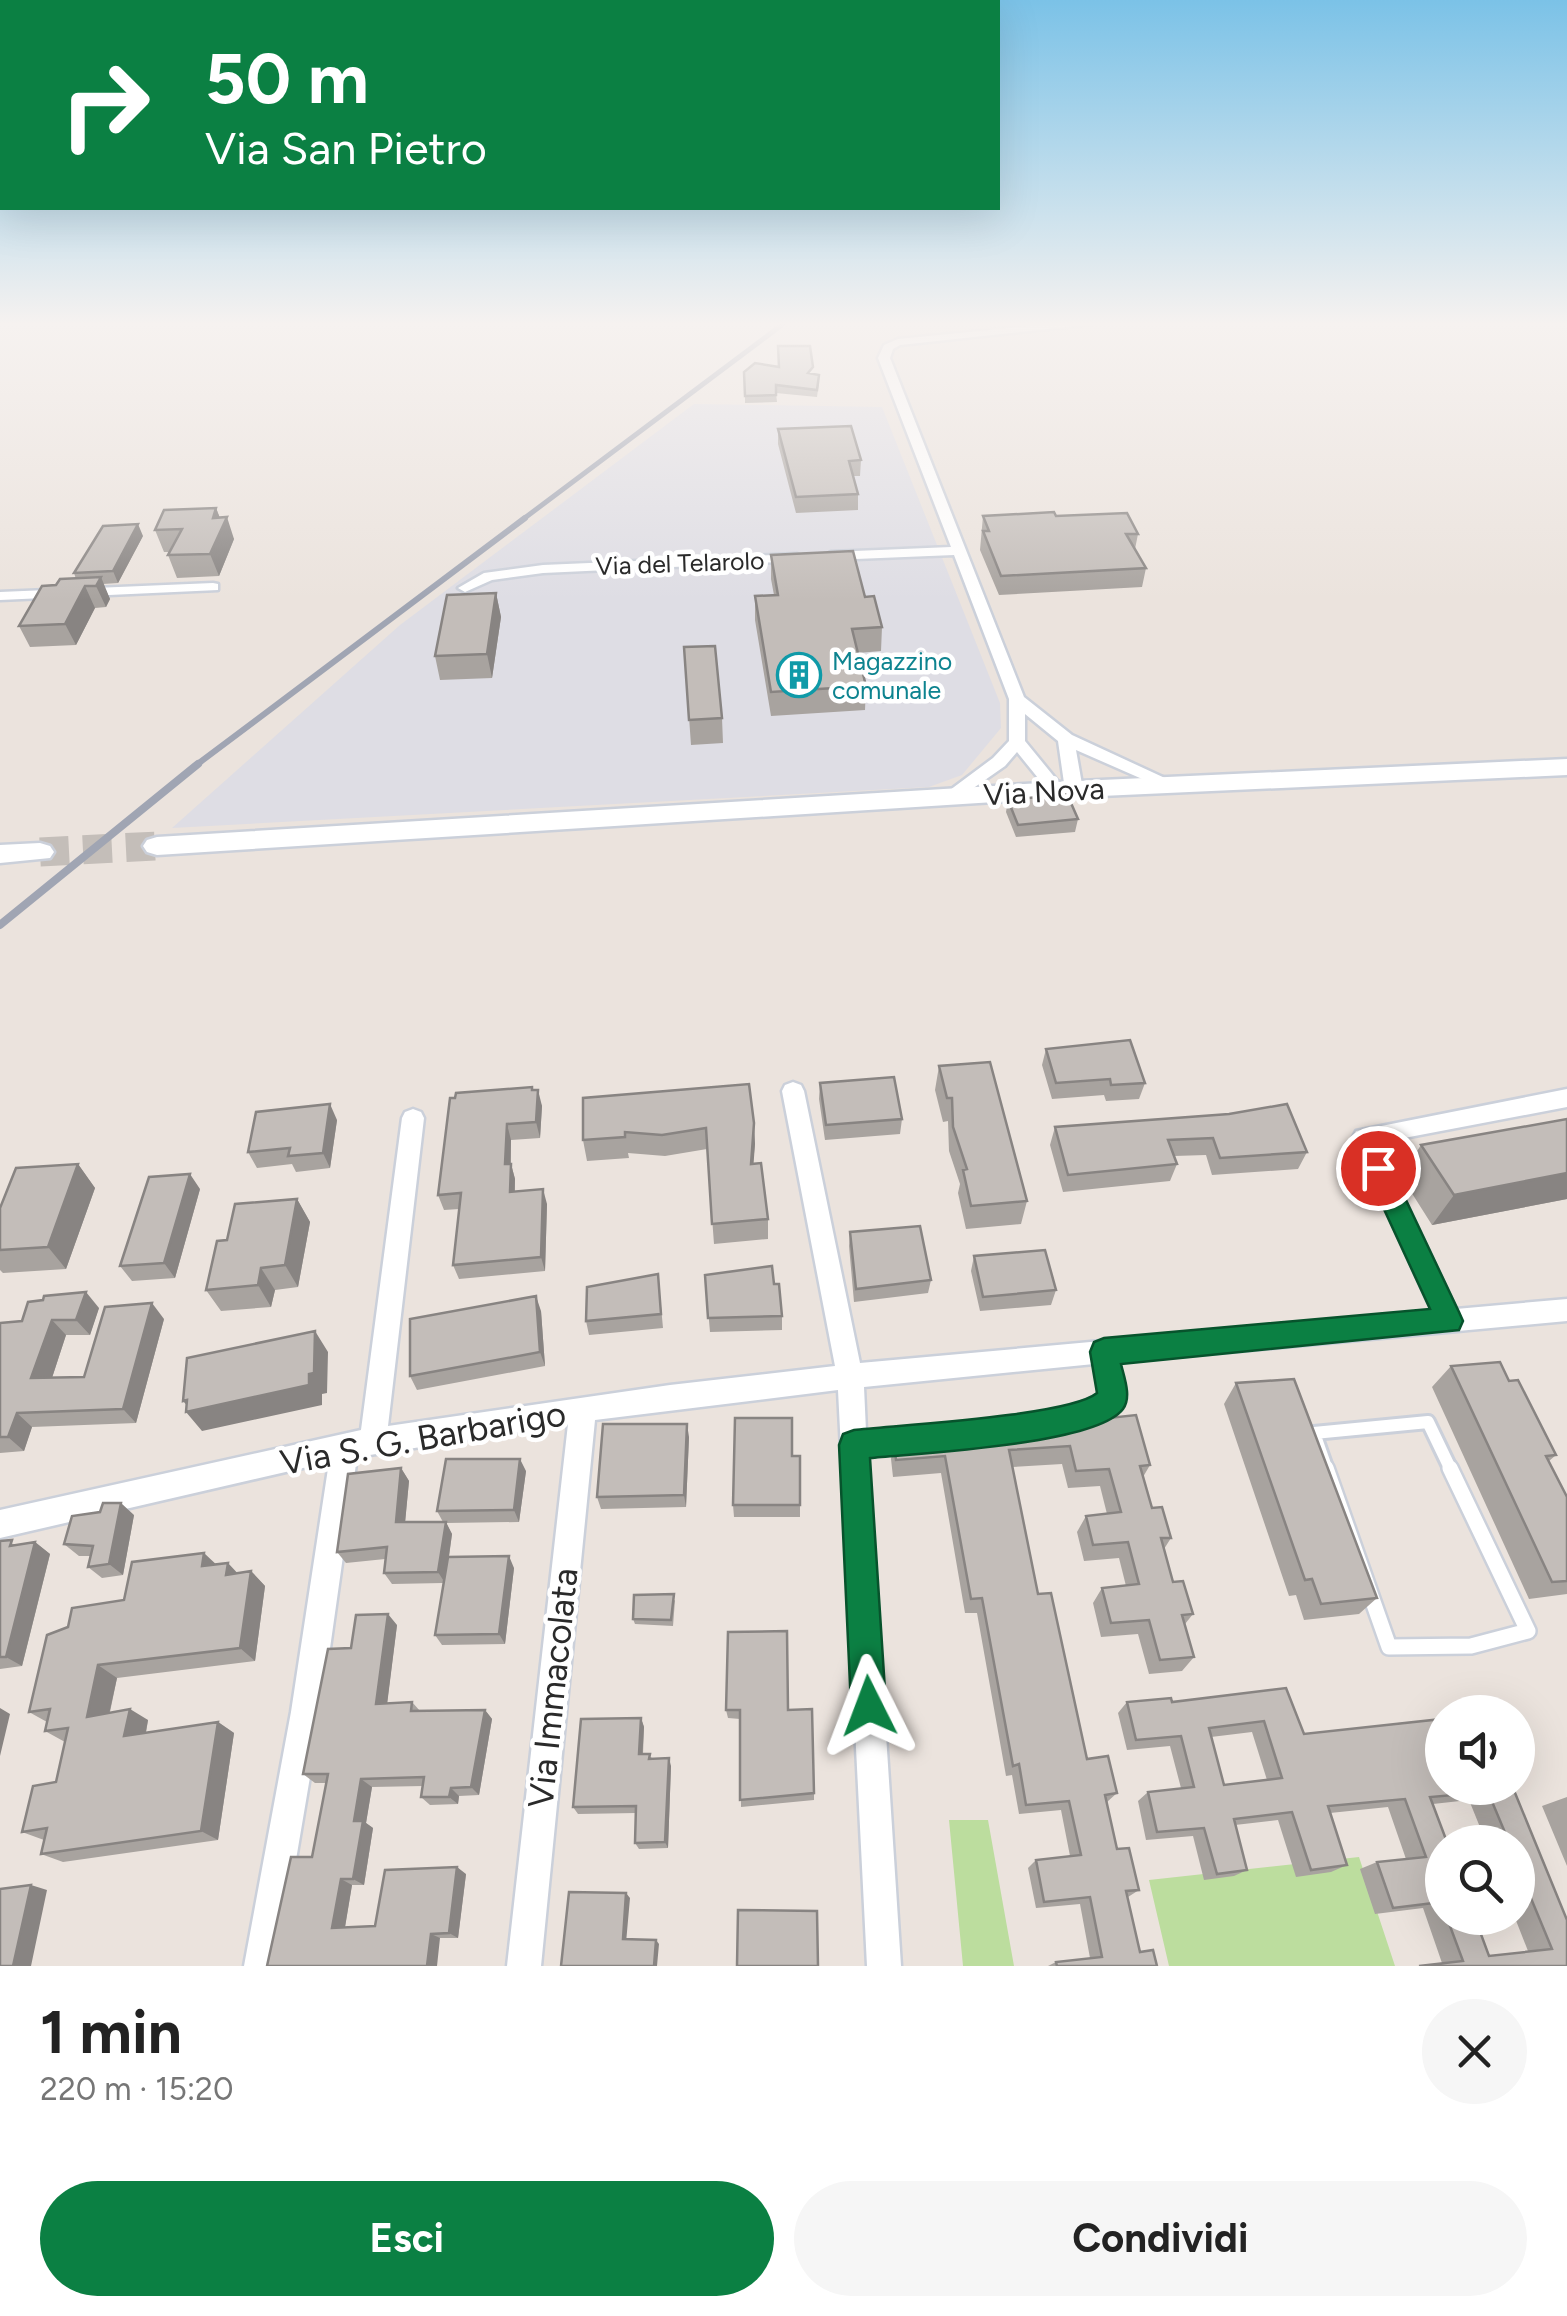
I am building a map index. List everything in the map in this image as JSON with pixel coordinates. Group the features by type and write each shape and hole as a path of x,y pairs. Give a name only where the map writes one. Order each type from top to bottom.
{"street":[{"path":"905,416 1017,699 1017,742 999,762 952,797"},
{"name":"Via del Telarolo","path":"465,588 489,576 543,569 959,551"},
{"path":"0,596 214,587"},
{"path":"1017,699 1066,739 1171,785"},
{"path":"1065,790 1066,739"},
{"path":"1017,742 1065,790"},
{"name":"Via Nova","path":"157,846 1065,790 1567,767"},
{"path":"0,854 40,852"},
{"path":"793,1092 850,1375 884,1966"},
{"path":"1449,1321 1364,1137 1567,1098"},
{"path":"261,1966 359,1444 413,1118"},
{"name":"Via S. G. Barbarigo","path":"0,1524 359,1444 584,1410 850,1375 1567,1310"},
{"path":"854,1445 1048,1424 1096,1412 1113,1398 1104,1352"},
{"name":"Via Immacolata","path":"524,1966 584,1410"}],"lane":[{"path":"1428,1422 1528,1632 1471,1646 1388,1647 1314,1433 1428,1422"}],"shaded area":[{"path":"678,416 885,416 1000,703 1001,728 962,775 929,787 172,828 400,625"}],"green space":[{"path":"949,1820 988,1820 1014,1966 963,1966"},
{"path":"1359,1857 1395,1966 1169,1966 1149,1880"}],"building":[{"path":"851,426 861,460 849,461 858,494 796,497 778,429"},
{"path":"216,508 213,518 227,517 210,554 168,555 182,529 155,530 164,510"},
{"path":"1054,512 1056,516 1127,513 1138,534 1126,534 1146,568 1001,576 983,531 989,531 983,516"},
{"path":"138,524 113,571 74,573 103,526"},
{"path":"853,551 865,597 874,596 882,627 852,629 866,686 771,692 755,596 778,595 771,555"},
{"path":"101,577 96,586 85,586 65,624 19,626 42,586 56,585 60,579"},
{"path":"496,593 487,654 435,656 447,595"},
{"path":"715,646 722,718 689,720 684,647"},
{"path":"1067,794 1078,819 1018,825 1008,800"},
{"path":"1130,1040 1145,1083 1111,1085 1110,1079 1056,1083 1046,1049"},
{"path":"990,1062 1027,1201 971,1206 963,1170 967,1169 953,1127 952,1098 947,1098 939,1066"},
{"path":"894,1077 902,1119 826,1125 820,1083"},
{"path":"749,1084 754,1123 751,1164 761,1163 768,1219 712,1224 706,1128 662,1135 625,1132 625,1137 583,1140 583,1098"},
{"path":"532,1087 538,1090 536,1122 507,1124 505,1164 511,1164 510,1192 543,1189 541,1257 453,1265 461,1193 438,1195 450,1098 455,1098 456,1093"},
{"path":"330,1104 323,1153 288,1156 290,1148 248,1152 256,1112"},
{"path":"1287,1104 1307,1152 1220,1158 1213,1138 1168,1140 1177,1164 1068,1175 1055,1127 1229,1114"},
{"path":"1567,1119 1567,1173 1454,1195 1421,1145"},
{"path":"78,1164 48,1247 0,1250 0,1208 16,1168"},
{"path":"190,1174 164,1263 120,1266 149,1177"},
{"path":"297,1199 285,1265 261,1268 258,1285 206,1290 217,1241 227,1240 235,1204"},
{"path":"920,1226 931,1280 856,1289 850,1232"},
{"path":"1045,1250 1056,1290 983,1297 974,1256"},
{"path":"772,1266 774,1284 779,1284 782,1316 708,1318 705,1275"},
{"path":"658,1274 661,1314 586,1321 587,1287"},
{"path":"86,1292 76,1320 52,1320 31,1378 84,1377 105,1307 152,1303 123,1409 17,1413 8,1437 0,1437 0,1323 22,1321 28,1302 43,1300 44,1296"},
{"path":"536,1296 540,1352 410,1376 410,1319"},
{"path":"315,1331 314,1373 309,1374 309,1385 186,1412 187,1400 183,1401 187,1358"},
{"path":"1500,1362 1509,1381 1518,1380 1556,1455 1546,1456 1567,1497 1567,1581 1552,1582 1451,1366"},
{"path":"1294,1379 1377,1598 1321,1604 1312,1579 1305,1580 1236,1383"},
{"path":"1136,1415 1150,1465 1140,1466 1152,1508 1162,1507 1171,1538 1161,1538 1173,1582 1183,1581 1193,1614 1182,1615 1194,1657 1160,1660 1149,1620 1111,1623 1102,1588 1139,1584 1128,1542 1093,1545 1086,1516 1121,1512 1109,1469 1076,1471 1070,1446 1009,1450 1038,1594 1051,1593 1087,1759 1108,1756 1117,1793 1105,1795 1117,1849 1129,1848 1139,1890 1126,1891 1140,1952 1153,1950 1157,1966 1057,1966 1056,1962 1102,1957 1090,1897 1044,1902 1036,1860 1081,1855 1069,1801 1026,1805 1019,1764 1013,1766 982,1598 971,1599 945,1456 896,1460 894,1441"},
{"path":"735,1418 792,1418 792,1456 800,1456 800,1505 733,1505"},
{"path":"603,1424 687,1424 684,1495 597,1497"},
{"path":"446,1459 520,1459 514,1510 437,1511"},
{"path":"401,1468 396,1522 446,1522 438,1572 384,1573 387,1547 337,1552 348,1474"},
{"path":"103,1503 121,1503 109,1564 88,1567 93,1546 64,1544 72,1516 100,1512"},
{"path":"12,1540 10,1546 35,1542 6,1657 0,1657 0,1541"},
{"path":"204,1553 202,1566 228,1563 226,1575 251,1571 240,1648 98,1665 87,1717 130,1709 124,1736 218,1722 201,1831 41,1854 47,1828 22,1832 33,1786 56,1782 68,1728 45,1731 50,1709 29,1712 47,1635 68,1627 72,1608 124,1600 132,1562"},
{"path":"509,1556 499,1634 435,1635 448,1557"},
{"path":"674,1594 671,1620 633,1619 634,1595"},
{"path":"388,1614 376,1704 412,1702 411,1711 485,1710 471,1787 451,1788 449,1797 421,1797 424,1777 361,1779 354,1821 363,1821 353,1879 341,1879 332,1928 375,1926 385,1870 457,1867 449,1933 431,1934 427,1966 267,1966 291,1857 312,1857 328,1774 303,1774 328,1649 351,1648 356,1615"},
{"path":"787,1631 788,1710 812,1709 814,1793 740,1800 740,1710 726,1710 728,1632"},
{"path":"1286,1688 1304,1734 1425,1721 1425,1805 1433,1805 1441,1825 1425,1825 1425,1854 1405,1799 1328,1806 1347,1865 1311,1870 1292,1812 1234,1819 1247,1870 1217,1874 1204,1828 1157,1832 1148,1792 1194,1787 1181,1736 1136,1740 1127,1702 1171,1698 1172,1702","holes":["1264,1721 1282,1778 1224,1785 1209,1728"]},
{"path":"641,1718 639,1754 650,1754 649,1759 669,1758 665,1842 635,1843 636,1806 573,1807 581,1719"},
{"path":"1493,1805 1520,1805 1528,1825 1502,1825"},
{"path":"1535,1842 1567,1920 1567,1966 1419,1966 1463,1961 1453,1935 1481,1935 1489,1956 1552,1949 1535,1908"},
{"path":"1425,1857 1425,1904 1393,1908 1377,1862"},
{"path":"31,1885 13,1966 0,1966 0,1889"},
{"path":"569,1892 626,1893 623,1939 656,1940 654,1966 561,1966"},
{"path":"738,1910 817,1911 818,1966 737,1966"}],"tunnel":[{"path":"40,852 157,846"}],"railway":[{"path":"522,520 661,416"},
{"path":"195,766 525,518"},
{"path":"0,925 198,764"}],"place":[{"name":"Magazzino comunale","path":"799,675"}],"route":[{"path":"869,1706 854,1445 1048,1424 1096,1412 1113,1398 1104,1352 1449,1321 1378,1168"}]}
